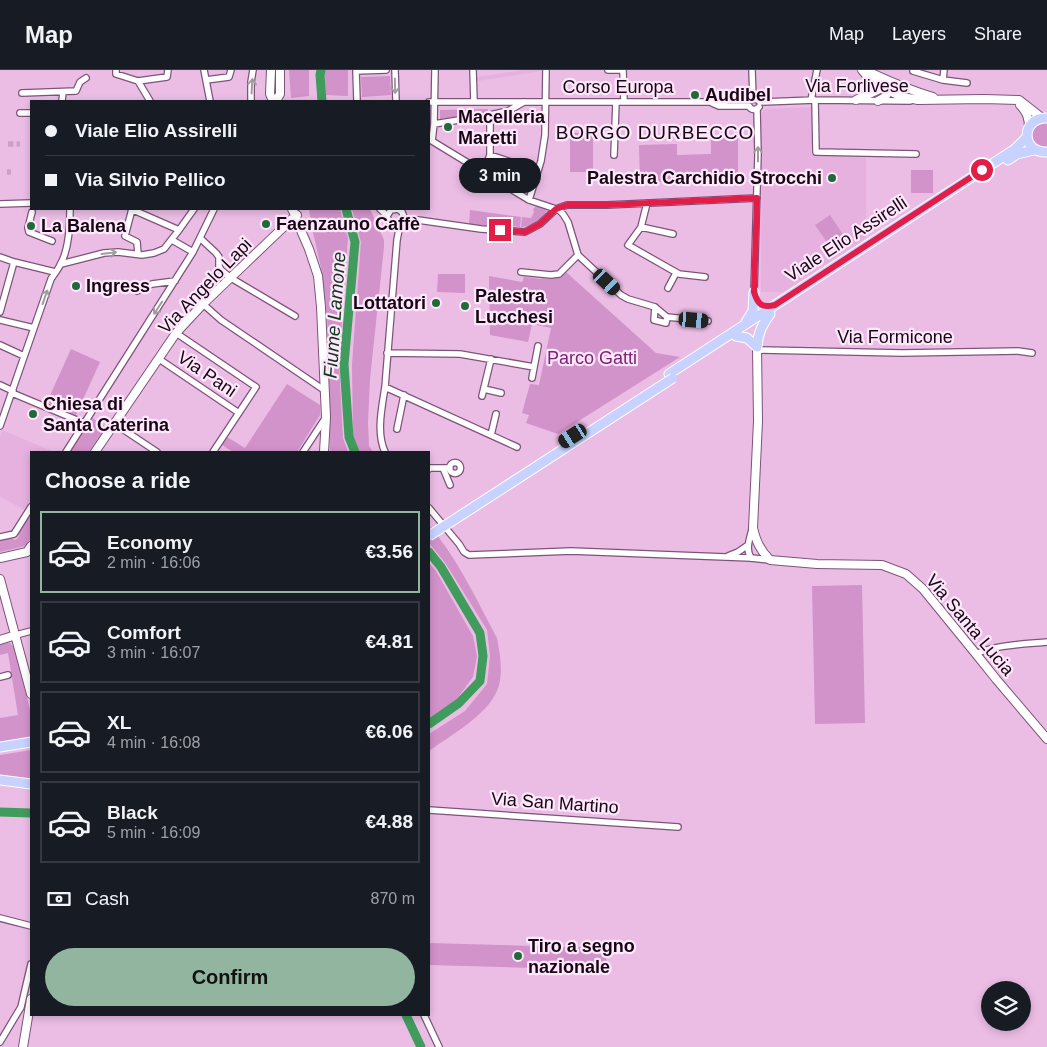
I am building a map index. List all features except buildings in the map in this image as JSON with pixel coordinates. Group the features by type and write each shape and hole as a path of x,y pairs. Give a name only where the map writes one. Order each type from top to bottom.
{"main road":[{"name":"Viale Elio Assirelli","path":"430,535 671,376 744,325 1014,149 1028,132 1032,123 1044,118"},
{"path":"1028,132 1030,146 1039,152 1047,152"},
{"name":"Viale Elio Assirelli","path":"430,529 736,336 1017,154 1034,150"},
{"path":"754,292 756,300 762,305 767,307 775,305"},
{"path":"744,325 752,315 754,292"},
{"path":"757,348 757,337 770,314"},
{"path":"736,336 747,338 757,348"},
{"path":"0,746 30,742"},
{"path":"0,752 30,748"},
{"path":"0,780 30,784"}],"street":[{"path":"116,70 116,74 138,81 167,77 168,70"},
{"path":"204,70 210,100"},
{"path":"206,80 229,77 231,70"},
{"path":"251,100 251,82 254,70"},
{"path":"271,70 273,98"},
{"path":"273,98 280,70"},
{"path":"357,100 356,71 386,70"},
{"path":"395,70 396,100"},
{"path":"435,70 432,102 434,124 430,141 467,163 486,168 529,200 556,209 563,214 568,222 578,255 621,295 628,299 656,307 667,318 708,321"},
{"path":"473,70 474,102"},
{"path":"529,200 541,162 545,135 546,70"},
{"path":"608,70 623,70 624,102"},
{"path":"751,102 752,70"},
{"path":"817,70 813,100 816,152 916,154"},
{"path":"943,80 944,70"},
{"path":"913,71 943,80 967,83"},
{"path":"865,72 903,97 918,100"},
{"path":"860,98 869,90 870,86 865,72"},
{"path":"22,93 76,91 80,82 86,78"},
{"path":"138,81 149,100"},
{"path":"878,101 885,97 886,86"},
{"path":"860,98 886,86 942,99"},
{"path":"62,100 63,92"},
{"name":"Via Forlivese","path":"735,102 751,102 756,99 760,102 860,98 878,101 942,99 1015,100"},
{"path":"1015,100 1019,100 1044,118"},
{"path":"1015,100 1022,106 1029,118 1028,132"},
{"name":"Corso Europa","path":"432,102 624,102 647,104 735,102"},
{"name":"Corso Europa","path":"434,124 508,111 525,102"},
{"path":"614,155 616,102"},
{"name":"Via Forlivese","path":"751,102 752,109 757,109"},
{"path":"754,292 758,154 757,109 760,107 760,102"},
{"path":"20,114 30,113"},
{"path":"486,168 490,155 490,115"},
{"path":"490,155 538,170"},
{"path":"516,192 520,181 533,186"},
{"path":"393,225 402,219 481,229 525,232 540,224 556,209 567,205 757,198"},
{"path":"0,204 30,203"},
{"path":"647,203 641,227 628,245 676,273 705,277"},
{"path":"0,426 51,278 61,264 68,235 70,210"},
{"path":"131,210 125,236 137,242 138,254"},
{"path":"133,210 179,230"},
{"path":"61,264 104,253 154,253 164,249 193,210"},
{"path":"67,451 193,252 214,210"},
{"path":"381,210 393,225 397,240"},
{"path":"387,216 391,210"},
{"path":"384,451 380,433 397,240 402,219 398,210"},
{"path":"32,212 28,228 29,232 52,241"},
{"path":"294,215 309,249 318,276 326,417 324,451"},
{"name":"Via Angelo Lapi","path":"96,451 176,333 294,215"},
{"path":"641,227 672,234"},
{"path":"200,238 216,253 221,270 231,278 295,316"},
{"path":"172,240 193,252"},
{"path":"521,272 559,274 578,255"},
{"path":"0,257 55,272"},
{"path":"0,312 14,262"},
{"path":"668,288 676,273"},
{"path":"137,291 152,284 175,281"},
{"path":"203,304 221,320 324,390"},
{"path":"656,307 654,320 666,323 667,318"},
{"path":"0,320 34,328"},
{"path":"176,333 256,387 214,451"},
{"path":"0,345 24,356"},
{"path":"532,378 538,346"},
{"path":"751,558 748,551 752,528 758,422 757,348"},
{"name":"Via Formicone","path":"757,348 902,353 1018,351 1032,353"},
{"path":"387,353 460,354 534,367"},
{"name":"Via Pani","path":"158,359 239,413"},
{"path":"482,396 491,359"},
{"path":"0,384 13,392 84,423"},
{"path":"385,387 517,447"},
{"path":"484,389 501,393"},
{"path":"397,429 404,395"},
{"path":"491,435 496,414"},
{"path":"304,451 326,417"},
{"path":"115,424 156,451"},
{"path":"430,468 450,468"},
{"path":"443,468 450,485"},
{"path":"0,537 14,534 30,509"},
{"path":"430,509 464,552 470,555 570,551 770,560"},
{"path":"752,528 756,541 770,560"},
{"path":"726,557 738,552 749,544"},
{"path":"0,558 30,551"},
{"name":"Via Santa Lucia","path":"770,560 882,566 906,574 923,589 1047,739"},
{"path":"0,579 30,690"},
{"path":"0,640 30,630"},
{"path":"976,654 1003,647 1047,642"},
{"path":"0,677 8,676"},
{"name":"Via San Martino","path":"430,810 678,827"},
{"path":"0,918 30,926"},
{"path":"0,1042 21,1007 30,968"},
{"path":"23,1047 30,1005"},
{"path":"424,1016 438,1045 446,1047"}],"shaded area":[{"path":"523,70 542,71 478,81 477,77"},
{"path":"811,107 811,155 866,157 866,238 783,292 761,292 762,112 766,109"},
{"path":"2,430 52,451 30,451 30,505 26,511 0,496 0,437"}],"green space":[{"path":"289,70 309,70 309,96 291,98"},
{"path":"324,70 348,70 348,96 326,95"},
{"path":"390,76 391,95 362,97 361,77"},
{"path":"488,109 488,112 440,119 440,110"},
{"path":"1045,123 1047,124 1047,147 1036,144 1032,136 1035,128"},
{"path":"570,133 593,133 593,172 570,172"},
{"path":"738,137 738,177 640,183 639,145 677,144 677,155 711,154 711,138"},
{"path":"911,170 933,170 933,193 911,193"},
{"path":"536,206 547,210 536,222 521,227 522,217 531,218 534,212 533,209"},
{"path":"309,210 340,210 348,238 339,364 343,438 348,451 330,451 327,316 321,268"},
{"path":"352,210 370,210 384,240 370,379 368,422 369,446 372,451 360,451 353,436 352,364 361,242"},
{"path":"470,210 521,217 520,227 469,224"},
{"path":"830,215 848,242 833,251 815,225"},
{"name":"Parco Gatti","path":"566,272 656,353 680,357 558,434 526,423 529,415 522,413 530,384 539,385 551,328 532,324 528,342 490,335 489,276 522,282 524,277 552,279"},
{"path":"438,274 465,274 465,293 437,292"},
{"path":"71,349 100,362 76,415 47,402"},
{"path":"287,384 320,405 320,415 298,451 231,451 222,445 227,437 245,448"},
{"path":"92,418 106,427 90,451 71,451 86,427 90,427 91,424 89,422"},
{"path":"30,515 30,539 25,546 0,552 0,540 11,538 15,540 19,536 18,534"},
{"path":"430,526 458,565 497,638 501,671 497,691 485,709 430,750 430,733 465,711 487,684 490,656 487,630 446,564 430,544"},
{"path":"430,564 436,571 473,636 477,656 473,677 456,700 430,719"},
{"path":"862,585 865,723 815,724 812,586"},
{"path":"10,643 15,649 30,710 30,738 0,743 0,718 18,715 8,653 0,655 0,644"},
{"path":"30,750 30,781 0,778 0,755"},
{"name":"Tiro a segno nazionale","path":"430,943 607,948 606,970 430,965"}],"waterway":[{"name":"Fiume Lamone","path":"321,70 322,100"},
{"name":"Fiume Lamone","path":"346,210 355,242 344,364 349,437 355,451"},
{"name":"Fiume Lamone","path":"430,553 441,567 480,633 483,656 480,681 459,703 430,723"},
{"name":"Fiume Lamone","path":"0,812 30,813"},
{"path":"406,1016 421,1047"}],"tunnel":[{"path":"8,144 20,144"}],"place":[{"name":"Audibel","path":"695,95"},
{"name":"Macelleria Maretti","path":"448,127"},
{"name":"Palestra Carchidio Strocchi","path":"832,178"},
{"name":"Faenzauno Caffè","path":"266,224"},
{"name":"La Balena","path":"31,226"},
{"name":"Ingress","path":"76,286"},
{"name":"Lottatori","path":"436,303"},
{"name":"Palestra Lucchesi","path":"465,306"},
{"name":"Chiesa di Santa Caterina","path":"33,414"},
{"name":"Tiro a segno nazionale","path":"518,956"}],"district":[{"name":"BORGO DURBECCO","path":"655,132"}],"route":[{"path":"500,230 525,232 540,224 556,209 567,205 757,198 754,292 756,300 767,307 775,305 982,170"}]}
